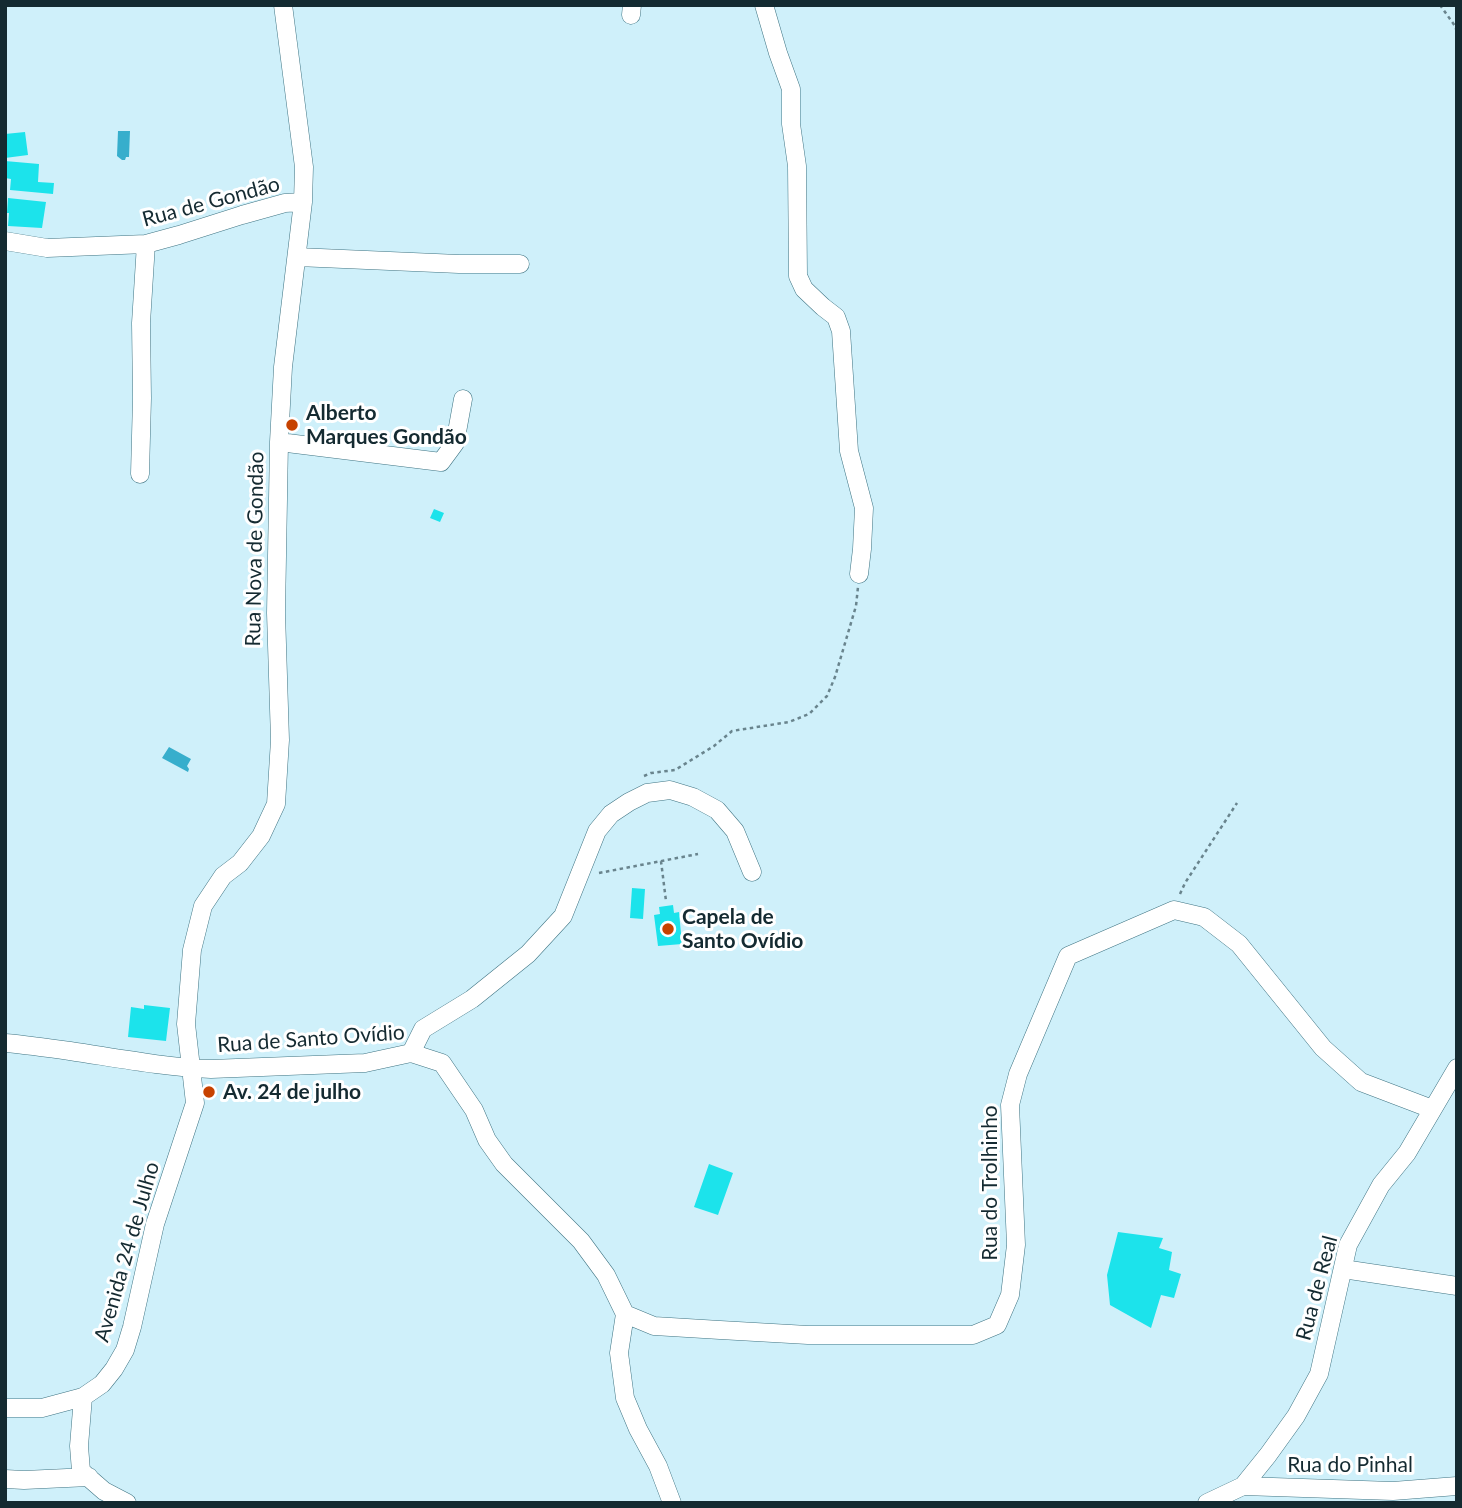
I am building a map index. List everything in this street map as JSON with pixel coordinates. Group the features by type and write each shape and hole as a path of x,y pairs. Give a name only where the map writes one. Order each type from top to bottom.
{"street":[{"name":"Rua Nova de Gondão","path":"191,1068 186,1024 192,950 203,906 223,876 240,863 261,836 276,804 280,740 276,613 279,442 284,368 303,202 304,167 283,5"},
{"path":"764,5 791,89 791,124 797,166 797,276 804,289 836,317 841,331 849,450 864,508 859,574"},
{"name":"Rua de Gondão","path":"5,241 47,247 146,244 285,203 303,202"},
{"path":"140,474 141,323 146,244"},
{"path":"297,257 520,264"},
{"path":"279,442 441,462 455,443 463,399"},
{"path":"411,1054 423,1030 472,999 528,954 563,916 597,831 611,814 629,802 647,793 670,790 693,797 717,810 735,831 752,872"},
{"path":"1174,910 1204,917 1239,944 1323,1048 1361,1082 1432,1109"},
{"name":"Rua do Trolhinho","path":"625,1314 654,1326 808,1335 973,1335 997,1325 1010,1295 1016,1245 1010,1105 1018,1074 1045,1008 1068,956 1174,910"},
{"name":"Rua de Santo Ovídio","path":"5,1043 141,1063 211,1069 365,1063 411,1054 442,1063 474,1110 492,1148 504,1164 581,1241 606,1275 625,1314"},
{"name":"Avenida 24 de Julho","path":"5,1408 42,1408 83,1397 102,1384 125,1350 155,1224 195,1103 191,1068"},
{"name":"Rua de Real","path":"1207,1503 1243,1486 1296,1416 1319,1374 1348,1245 1381,1185 1407,1153 1457,1068"},
{"path":"1343,1269 1457,1286"},
{"path":"625,1314 619,1353 625,1398 658,1466 672,1503"},
{"path":"83,1397 79,1447 81,1471 104,1490 127,1503"},
{"path":"5,1479 89,1477"},
{"name":"Rua do Pinhal","path":"1243,1486 1393,1491 1457,1486"}],"path":[{"path":"1440,5 1457,32"},
{"path":"643,777 675,770 714,746 732,731 789,722 808,714 827,696 835,677 856,606 859,574"},
{"path":"1174,910 1185,883 1237,803"},
{"path":"578,876 698,854"},
{"path":"661,861 666,901"}],"water":[{"path":"118,131 130,131 129,157 125,160 117,156"},
{"path":"169,747 191,759 187,766 188,772 162,758"}],"building":[{"path":"25,132 28,155 5,158 5,134"},
{"path":"5,161 39,164 38,182 54,183 53,194 10,190 11,179 5,178"},
{"path":"8,198 46,202 42,228 8,226"},
{"path":"434,509 444,513 440,522 430,518"},
{"path":"632,888 645,889 643,919 630,918"},
{"name":"Capela de Santo Ovídio","path":"673,905 674,913 679,912 682,944 658,946 654,915 660,914 659,907"},
{"path":"144,1005 170,1008 166,1041 128,1037 131,1007 144,1009"},
{"path":"709,1164 733,1173 718,1215 694,1207"},
{"path":"1118,1232 1163,1238 1159,1248 1172,1252 1169,1270 1181,1274 1174,1298 1161,1295 1151,1328 1110,1305 1107,1275"}],"place":[{"name":"Alberto Marques Gondão","path":"292,425"},
{"name":"Capela de Santo Ovídio","path":"668,929"},
{"name":"Av. 24 de julho","path":"209,1092"}]}
